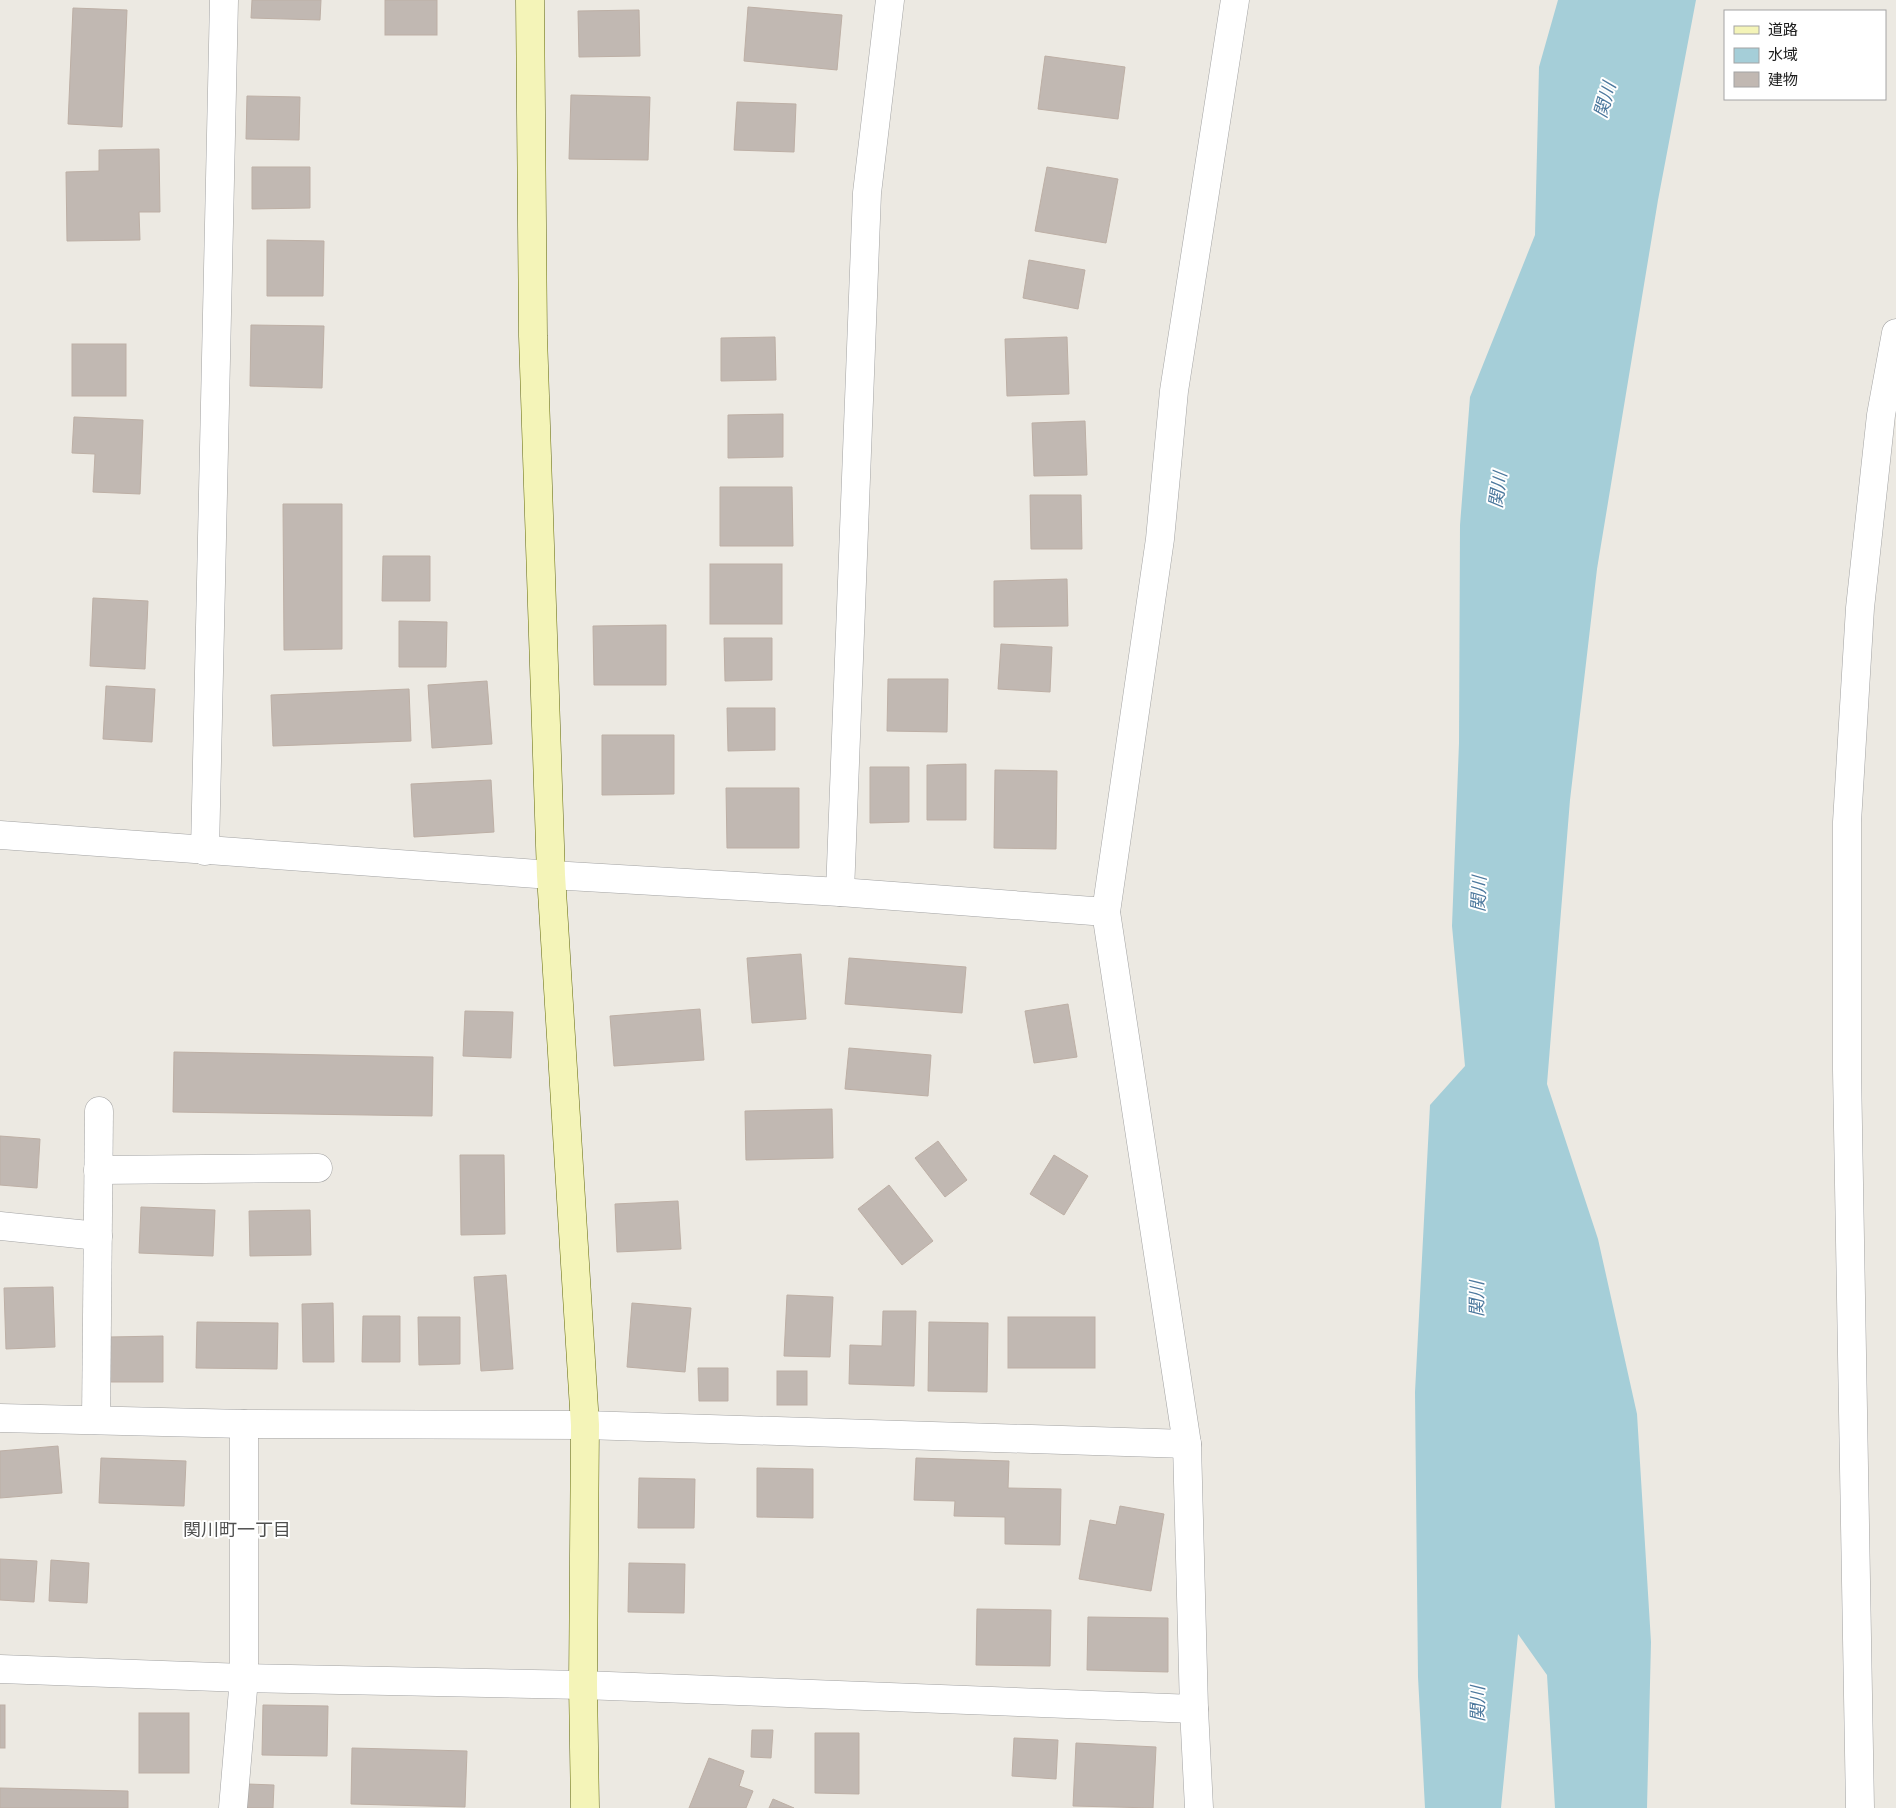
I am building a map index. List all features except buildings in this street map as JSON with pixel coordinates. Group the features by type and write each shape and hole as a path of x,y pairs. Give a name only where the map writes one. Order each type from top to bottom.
{"street":[{"path":"205,851 224,0"},
{"path":"530,0 533,336 550,875 585,1425 583,1685 585,1808"},
{"path":"840,892 867,194 890,0"},
{"path":"1199,1808 1194,1709 1187,1444 1106,912 1160,539 1174,391 1235,0"},
{"path":"1860,1808 1847,1080 1847,822 1860,608 1881,415 1896,333"},
{"path":"0,836 550,875 840,892 1106,912"},
{"path":"96,1420 99,1111"},
{"path":"98,1170 318,1168"},
{"path":"0,1226 98,1236"},
{"path":"0,1418 244,1424 585,1425 1187,1444"},
{"path":"233,1808 244,1678 244,1424"},
{"path":"0,1669 244,1678 583,1685 1194,1709"}],"water":[{"name":"関川","path":"1558,0 1696,0 1658,200 1597,569 1570,800 1547,1084 1598,1239 1637,1414 1651,1642 1647,1808 1555,1808 1547,1675 1518,1634 1501,1808 1425,1808 1418,1677 1415,1392 1430,1105 1465,1066 1452,926 1459,743 1460,525 1470,397 1535,235 1539,67"}],"district":[{"name":"関川町一丁目","path":"237,1530"}]}
